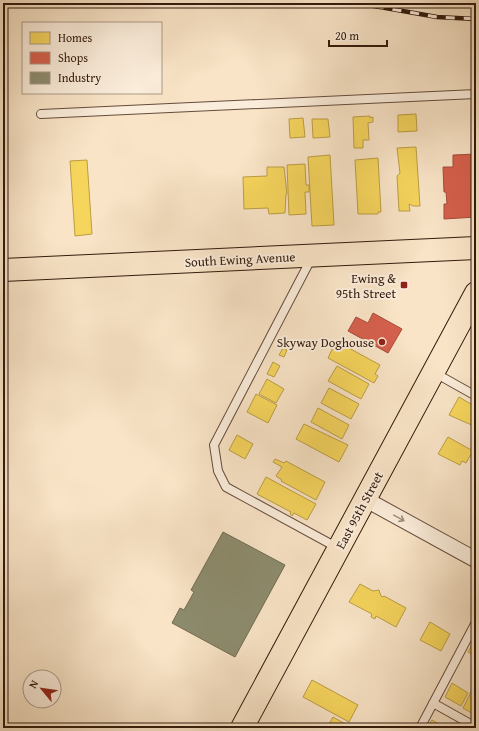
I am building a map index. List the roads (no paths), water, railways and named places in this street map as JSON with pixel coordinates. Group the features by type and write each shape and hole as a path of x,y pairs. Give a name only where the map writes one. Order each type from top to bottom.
{"main road":[{"name":"South Ewing Avenue","path":"3,270 476,248"},
{"name":"East 95th Street","path":"242,728 476,293"}],"street":[{"path":"365,499 476,560"}],"lane":[{"path":"41,114 476,94"},
{"path":"313,256 214,445 218,471 226,487 338,548"},
{"path":"434,372 476,396"},
{"path":"420,728 476,622"},
{"path":"433,703 476,727"}],"railway":[{"path":"357,3 437,17 476,19"}],"place":[{"name":"Ewing & 95th Street","path":"404,285"},
{"name":"Skyway Doghouse","path":"382,342"}]}
